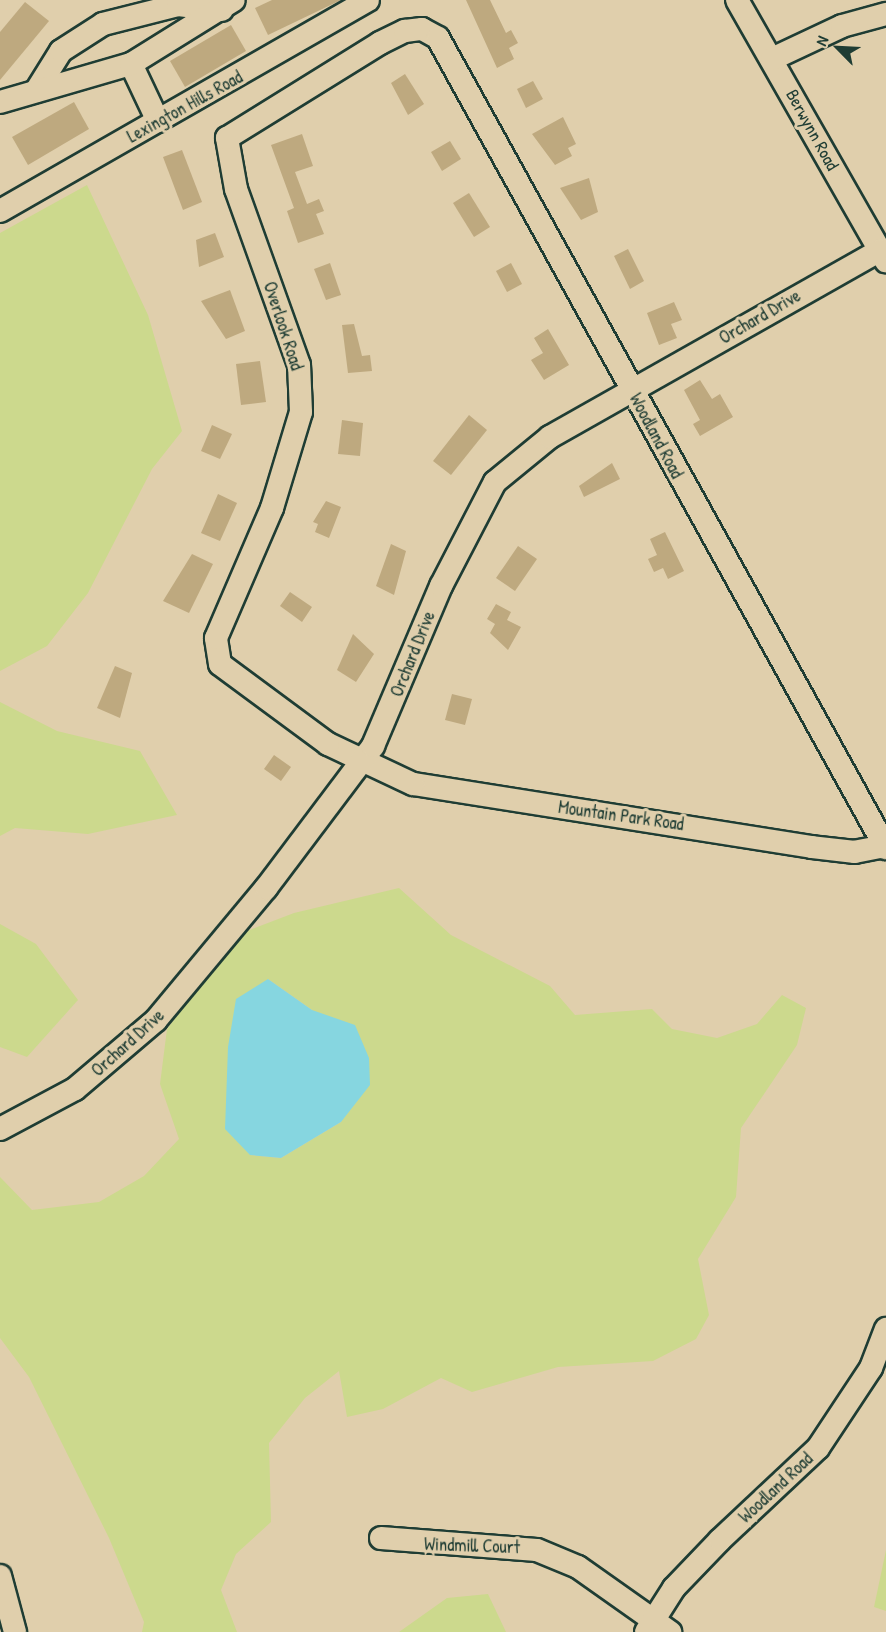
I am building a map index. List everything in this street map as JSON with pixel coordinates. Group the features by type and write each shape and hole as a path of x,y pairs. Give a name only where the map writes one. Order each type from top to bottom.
{"street":[{"name":"Lexington Hills Road","path":"0,211 368,0"},
{"name":"Berwynn Road","path":"737,0 883,256"},
{"path":"36,91 62,51 103,24 178,5 228,5"},
{"path":"0,102 131,64 228,5"},
{"path":"772,59 842,26 886,14"},
{"name":"Woodland Road","path":"422,29 438,38 449,55 631,390 885,847"},
{"name":"Overlook Road","path":"362,762 235,679 220,664 216,651 216,638 272,508 301,412 299,365 236,189 227,138 380,43 422,29"},
{"path":"131,64 158,121"},
{"name":"Orchard Drive","path":"1,1128 75,1089 158,1018 362,762 388,718 441,586 495,482 525,452 631,390 883,256"},
{"name":"Mountain Park Road","path":"362,762 413,784 466,795 812,847 855,852 885,847"},
{"name":"Woodland Road","path":"656,1628 720,1540 818,1448 871,1368 886,1329"},
{"name":"Windmill Court","path":"381,1538 537,1550 578,1567 656,1628"},
{"path":"0,1576 15,1632"}],"green space":[{"path":"87,185 148,315 182,431 152,469 88,593 47,646 0,671 0,233"},
{"path":"0,702 57,731 140,751 177,815 88,834 15,828 0,836"},
{"path":"399,888 451,935 550,986 575,1015 652,1009 672,1029 717,1038 757,1024 782,995 806,1008 797,1045 741,1128 736,1197 698,1259 709,1315 696,1339 653,1361 558,1367 472,1392 441,1378 383,1409 347,1417 339,1371 305,1398 269,1443 271,1522 236,1554 221,1590 237,1632 142,1632 144,1622 109,1538 29,1377 0,1338 0,1177 32,1210 99,1202 144,1176 179,1139 160,1084 167,1029 239,934 294,913","holes":["268,979 312,1010 341,1122 281,1158 250,1155"]},
{"path":"0,924 36,944 78,1000 27,1057 0,1047"},
{"path":"886,1550 886,1611 874,1607"},
{"path":"488,1594 506,1632 399,1632 447,1598"}],"water":[{"path":"268,979 312,1010 355,1025 369,1058 370,1085 341,1122 281,1158 250,1155 225,1129 228,1047 236,999"}],"building":[{"path":"272,0 341,0 268,35 255,8"},
{"path":"466,0 490,0 506,33 511,30 518,43 509,48 514,59 497,68"},
{"path":"25,2 49,21 0,80 0,32"},
{"path":"231,25 246,51 185,87 170,61"},
{"path":"405,74 424,104 408,115 391,83"},
{"path":"533,81 543,99 526,108 517,89"},
{"path":"74,102 89,129 28,165 12,137"},
{"path":"563,117 576,144 568,148 572,156 555,165 532,134"},
{"path":"302,134 313,166 295,172 307,204 319,199 324,211 316,214 324,234 298,243 287,211 294,208 271,145"},
{"path":"450,141 461,159 442,171 431,152"},
{"path":"182,150 202,202 183,210 163,157"},
{"path":"589,178 598,212 581,220 560,188"},
{"path":"469,193 490,227 474,237 453,203"},
{"path":"215,233 224,257 199,267 196,240"},
{"path":"628,249 644,281 630,289 614,256"},
{"path":"330,263 341,295 326,300 314,269"},
{"path":"511,263 522,284 507,292 496,271"},
{"path":"230,290 245,331 226,339 201,301"},
{"path":"674,302 682,320 671,324 677,338 659,345 647,313"},
{"path":"354,324 362,356 370,355 372,371 348,373 342,325"},
{"path":"548,329 569,365 544,380 531,360 543,353 534,338"},
{"path":"260,361 266,402 241,405 236,364"},
{"path":"700,380 712,399 720,394 733,417 700,436 693,424 700,420 684,390"},
{"path":"469,415 487,430 451,475 433,461"},
{"path":"342,420 363,423 360,456 338,454"},
{"path":"212,425 232,434 220,459 201,451"},
{"path":"612,463 620,479 584,497 579,486"},
{"path":"218,494 237,503 220,541 201,533"},
{"path":"326,501 341,507 329,538 315,532 318,524 313,522"},
{"path":"665,532 684,571 668,579 663,568 654,572 648,559 657,555 650,539"},
{"path":"391,544 406,551 394,595 376,586"},
{"path":"518,546 537,559 515,591 496,578"},
{"path":"192,554 213,564 189,613 163,601"},
{"path":"290,592 312,607 302,622 280,606"},
{"path":"496,604 511,612 507,620 521,627 508,650 490,633 495,624 487,619"},
{"path":"353,634 374,654 356,682 337,670"},
{"path":"115,666 132,673 120,718 97,708"},
{"path":"452,694 472,699 465,725 445,720"},
{"path":"274,755 291,767 281,781 264,769"}]}
